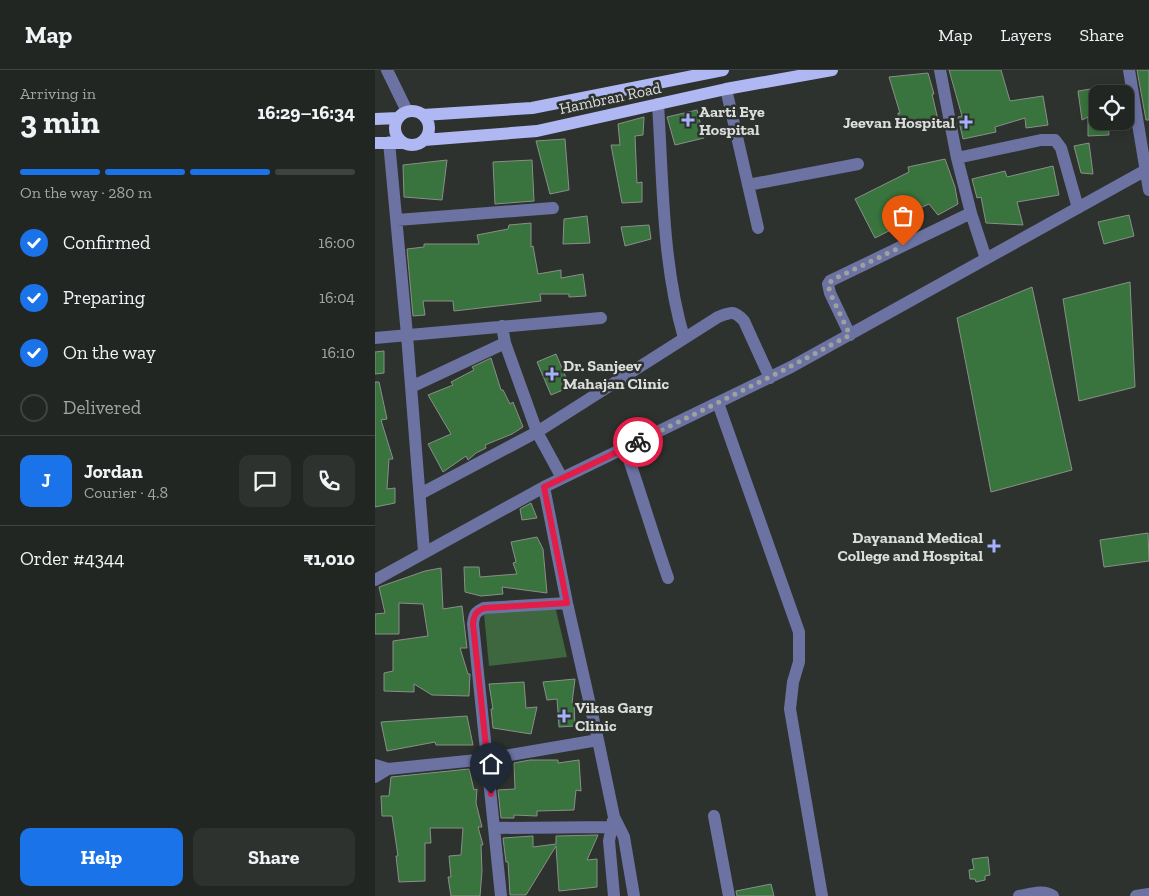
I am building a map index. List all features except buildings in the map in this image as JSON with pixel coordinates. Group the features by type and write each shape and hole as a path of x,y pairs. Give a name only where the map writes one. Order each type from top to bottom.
{"main road":[{"name":"Hambran Road","path":"423,115 532,108 679,74 723,70"},
{"name":"Hambran Road","path":"424,140 537,131 726,89 832,70"},
{"path":"375,119 418,112 423,115 429,124 427,136 424,140 414,145 389,142 375,143"},
{"path":"402,115 395,123 396,134 403,143"}],"street":[{"path":"387,70 402,115"},
{"path":"940,70 957,158 971,213 986,259"},
{"path":"1129,70 1149,190"},
{"path":"726,89 758,228"},
{"path":"658,104 669,266 676,310 684,338"},
{"path":"957,158 1041,140 1055,140 1061,148 1078,208"},
{"path":"389,142 407,335 424,552"},
{"path":"748,185 857,164"},
{"path":"375,580 544,487 770,378 1146,170"},
{"path":"397,220 553,208"},
{"path":"850,335 830,293 828,284 971,213"},
{"path":"420,494 537,432 718,317 733,312 747,326 770,378"},
{"path":"375,338 601,318"},
{"path":"503,326 505,343 537,432 562,478"},
{"path":"411,387 505,343"},
{"path":"718,403 799,632 799,662 793,682 790,709 822,896"},
{"path":"625,448 668,578"},
{"path":"544,487 567,603 598,740 613,822 609,841 614,896"},
{"path":"501,896 473,624 474,615 477,611 484,608 567,603"},
{"path":"375,777 387,770 487,759 598,740"},
{"path":"375,765 387,770"},
{"path":"714,816 729,896"},
{"path":"494,828 613,822"},
{"path":"613,822 624,836 634,896"},
{"path":"1019,896 1042,892 1053,896"},
{"path":"1136,896 1149,894"}],"green space":[{"path":"555,606 567,657 489,666 484,614"}],"way so far":[{"path":"638,442 850,335 830,293 828,284 834,279 903,246"}],"place":[{"name":"Aarti Eye Hospital","path":"688,120"},
{"name":"Jeevan Hospital","path":"966,122"},
{"name":"Dr. Sanjeev Mahajan Clinic","path":"552,374"},
{"name":"Dayanand Medical College and Hospital","path":"994,546"},
{"name":"Vikas Garg Clinic","path":"564,716"}],"route":[{"path":"491,794 473,624 474,615 477,611 484,608 567,603 544,487 638,442"}]}
